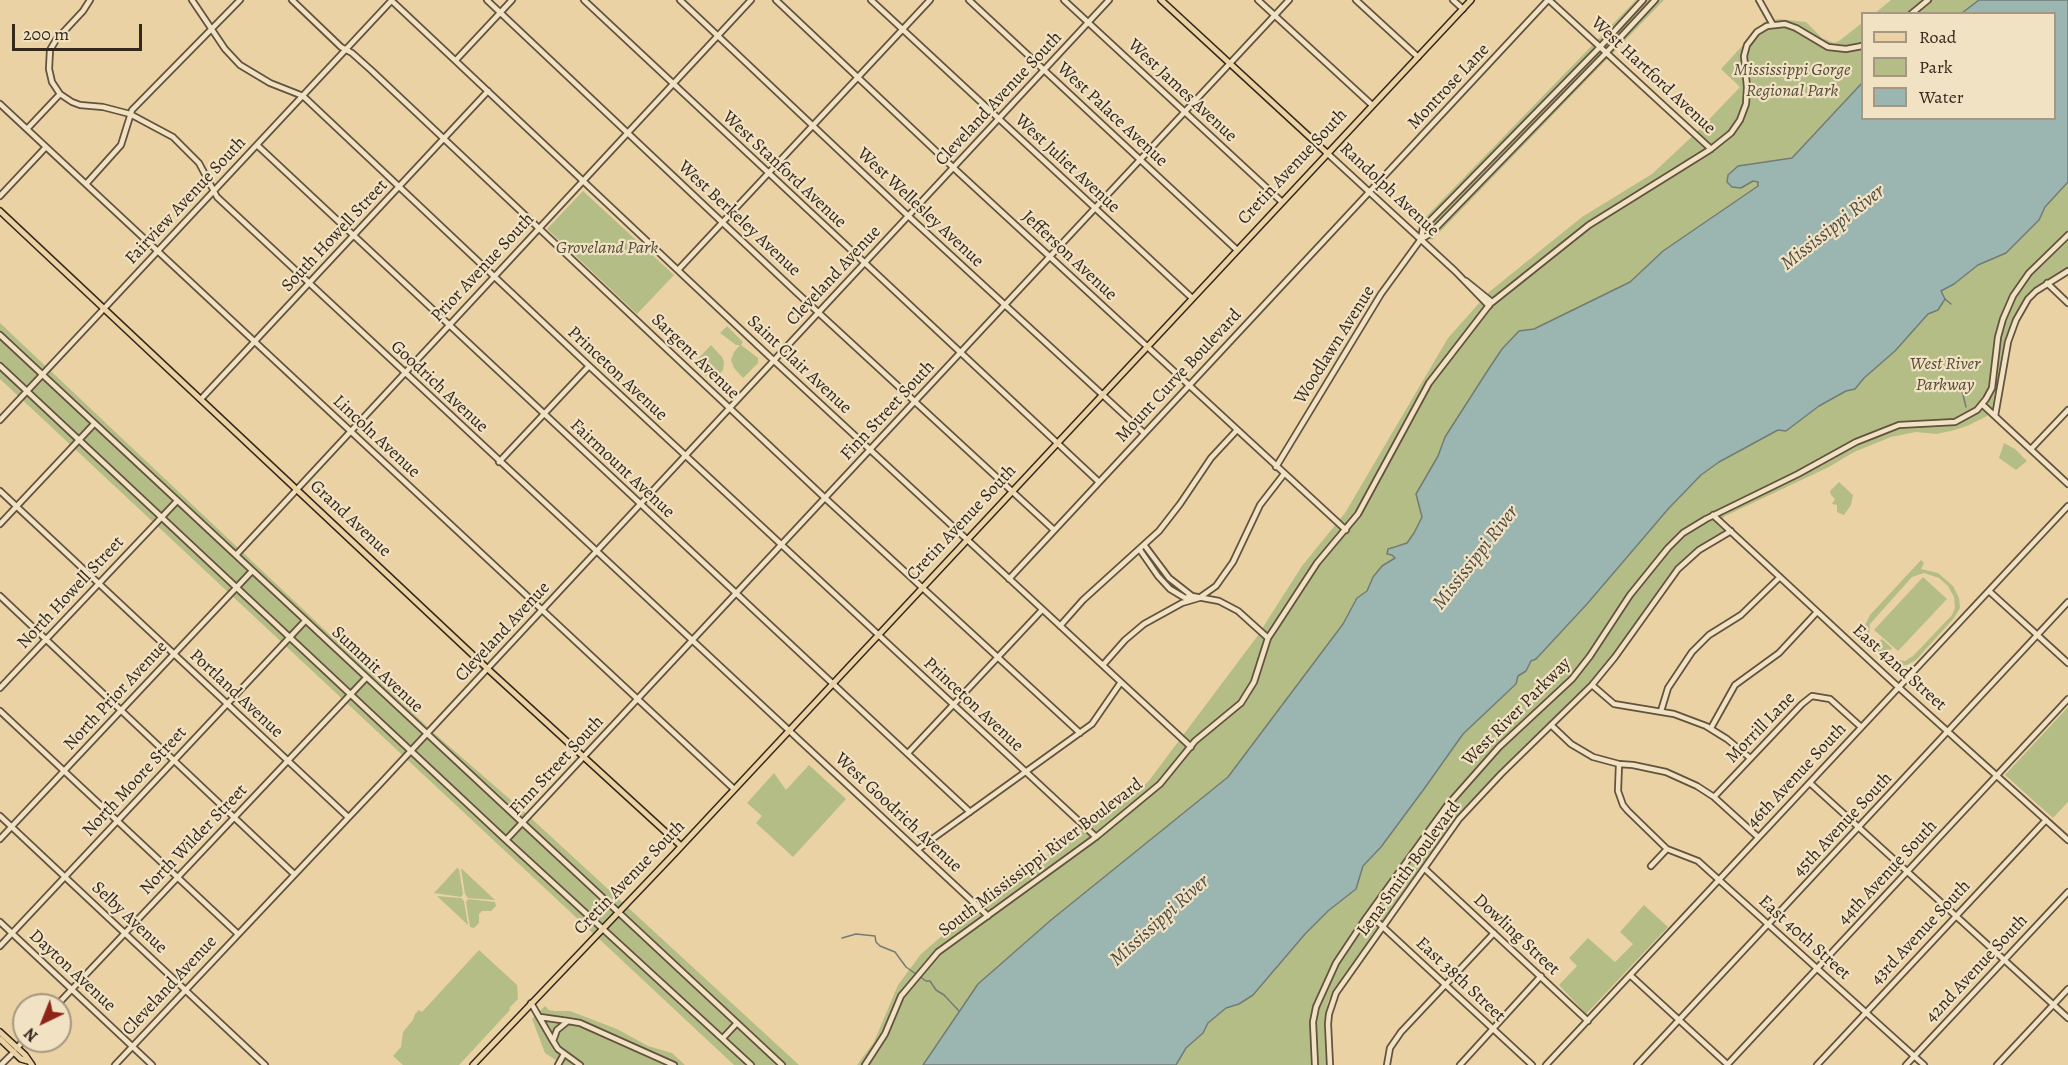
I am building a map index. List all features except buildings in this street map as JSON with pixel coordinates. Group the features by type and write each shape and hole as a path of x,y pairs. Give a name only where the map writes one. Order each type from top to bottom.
{"main road":[{"name":"Randolph Avenue","path":"1161,0 1327,153"},
{"name":"Cretin Avenue South","path":"473,1065 681,846 1471,0"},
{"name":"Grand Avenue","path":"0,211 487,668 681,846"},
{"path":"0,1032 12,1046"},
{"path":"18,1053 21,1059 30,1063"}],"street":[{"path":"27,129 60,94 52,82 49,69 50,50 90,0"},
{"name":"Princeton Avenue","path":"192,0 225,49 249,71 270,83 303,96 685,456 1096,837"},
{"path":"86,184 121,145 130,114 240,0"},
{"name":"Sargent Avenue","path":"292,0 358,59 1080,734"},
{"name":"Fairview Avenue South","path":"0,420 392,0"},
{"name":"Saint Clair Avenue","path":"392,0 774,361 1191,747"},
{"name":"West Berkeley Avenue","path":"487,0 1054,530"},
{"path":"456,60 512,0"},
{"name":"West Stanford Avenue","path":"584,0 1099,482"},
{"name":"West Wellesley Avenue","path":"680,0 1144,434"},
{"name":"Prior Avenue South","path":"236,555 751,0"},
{"name":"Jefferson Avenue","path":"776,0 1346,530"},
{"name":"West Juliet Avenue","path":"871,0 1192,298"},
{"path":"678,270 930,0"},
{"name":"West Palace Avenue","path":"969,0 1237,250"},
{"name":"West James Avenue","path":"1064,0 1282,202"},
{"name":"Cleveland Avenue South","path":"909,216 1109,0"},
{"path":"1258,0 1372,105"},
{"name":"Finn Street South","path":"506,840 1289,0"},
{"path":"1356,0 1418,57"},
{"path":"1453,0 1463,9"},
{"name":"West Hartford Avenue","path":"1549,0 1711,149"},
{"name":"Montrose Lane","path":"1369,192 1549,0"},
{"path":"1421,240 1423,228 1600,47 1642,0"},
{"path":"1759,0 1773,25 1791,25 1822,44 1835,49 1861,47"},
{"path":"1913,12 1928,0"},
{"path":"1421,240 1430,234 1606,53 1651,1"},
{"name":"South Mississippi River Boulevard","path":"865,1065 885,1034 894,1009 908,986 938,952 1096,837 1167,777 1191,747 1241,703 1250,690 1268,638 1317,563 1358,514 1429,383 1490,304 1589,225 1711,149 1734,129 1744,110 1747,87 1744,58 1747,45 1757,32 1773,25"},
{"name":"South Howell Street","path":"201,399 488,91"},
{"name":"Goodrich Avenue","path":"60,94 80,105 104,107 130,114 173,137 199,163 217,197 788,731"},
{"name":"Lincoln Avenue","path":"0,104 734,789"},
{"path":"1535,112 1542,118"},
{"name":"Fairmount Avenue","path":"257,144 970,812"},
{"path":"0,196 46,147"},
{"name":"Randolph Avenue","path":"1327,153 1490,304"},
{"path":"1482,166 1489,173"},
{"name":"Mount Curve Boulevard","path":"1009,579 1369,192"},
{"name":"Cleveland Avenue","path":"115,1065 909,216"},
{"path":"2068,235 2029,273 2013,296 1998,337 1992,388 1983,405 2068,484"},
{"name":"Woodlawn Avenue","path":"1276,467 1381,294 1421,240"},
{"path":"1995,416 2008,342 2016,320 2028,299 2047,283 2068,271"},
{"path":"2047,283 2068,303"},
{"name":"Summit Avenue","path":"0,335 782,1065"},
{"name":"Summit Avenue","path":"0,366 506,840 751,1065"},
{"path":"499,462 590,366"},
{"name":"West River Parkway","path":"1315,1065 1313,1022 1319,999 1336,963 1369,914 1467,781 1499,747 1572,679 1630,595 1683,533 1713,515 1872,436 1905,424 1955,422 1970,415 1983,405"},
{"path":"2031,449 2068,410"},
{"path":"0,524 94,424"},
{"path":"1060,626 1083,600 1146,546 1170,518 1211,458 1237,430"},
{"path":"1103,665 1125,640 1144,624 1174,607 1198,598 1216,586 1233,562 1260,505 1284,474"},
{"name":"Portland Avenue","path":"0,491 348,817"},
{"path":"162,517 177,501"},
{"name":"46th Avenue South","path":"1546,1065 2068,506"},
{"name":"East 42nd Street","path":"1713,515 1899,688 2068,840"},
{"name":"North Howell Street","path":"0,688 162,517"},
{"name":"Lena Smith Boulevard","path":"1330,1065 1328,1024 1332,1003 1342,984 1453,828 1480,795 1592,685 1615,657 1678,569 1699,550 1731,531"},
{"path":"1146,546 1169,578 1189,591 1192,596"},
{"path":"1140,550 1170,589 1185,598 1192,596 1219,601 1238,611 1268,638"},
{"name":"North Prior Avenue","path":"0,839 252,571"},
{"path":"1661,711 1668,688 1692,652 1709,635 1741,615 1780,577"},
{"path":"1216,586 1215,593 1219,601"},
{"path":"1989,591 2068,663"},
{"path":"0,596 294,874"},
{"name":"45th Avenue South","path":"1637,1065 2068,602"},
{"path":"908,753 1042,610"},
{"path":"1710,728 1735,685 1779,653 1817,612"},
{"name":"North Moore Street","path":"0,946 305,621"},
{"name":"North Wilder Street","path":"69,993 366,678"},
{"path":"917,850 1080,734 1098,717 1121,682"},
{"path":"1592,685 1614,704 1674,714 1710,728 1740,748 1750,758"},
{"name":"Morrill Lane","path":"1714,797 1812,696 1830,699 1861,727"},
{"name":"44th Avenue South","path":"1728,1065 2068,699"},
{"path":"0,711 238,934"},
{"path":"1551,725 1571,744 1593,757 1666,772 1697,786 1714,797 1758,837"},
{"name":"West Goodrich Avenue","path":"788,731 988,916"},
{"path":"1620,764 1618,784 1623,805 1667,849 1651,866"},
{"path":"1810,783 2068,1018"},
{"name":"Selby Avenue","path":"0,816 265,1065"},
{"name":"43rd Avenue South","path":"1817,1065 2046,820"},
{"name":"East 40th Street","path":"1667,849 1698,861 1720,879 1924,1065"},
{"name":"Dowling Street","path":"1425,869 1588,1021"},
{"name":"42nd Avenue South","path":"1906,1065 2068,892"},
{"name":"East 38th Street","path":"1369,914 1532,1065"},
{"name":"Dayton Avenue","path":"0,922 152,1065"},
{"path":"1387,1065 1390,1048 1395,1040 1494,933"},
{"path":"1630,975 1728,1065"},
{"path":"1460,1065 1541,976"},
{"path":"1997,1065 2068,989"},
{"path":"531,1003 553,1041 564,1054 580,1065"},
{"path":"540,1017 580,1023 674,1065"},
{"path":"553,1041 557,1030 568,1021"},
{"path":"723,1038 737,1023"},
{"path":"1,1065 13,1053"},
{"path":"558,1065 564,1054"}],"green space":[{"path":"1636,0 1664,0 1432,240 1417,226"},
{"name":"Mississippi Gorge Regional Park","path":"1891,0 1979,0 1963,12 1876,12"},
{"name":"Mississippi Gorge Regional Park","path":"1779,19 1806,22 1822,38 1834,43 1861,24 1861,84 1792,159 1759,164 1728,175 1727,183 1732,187 1753,181 1759,182 1758,186 1663,251 1630,282 1534,329 1519,331 1502,349 1445,437 1438,456 1416,494 1422,517 1414,533 1407,543 1393,546 1392,555 1395,557 1382,566 1373,577 1367,591 1357,598 1343,624 1228,777 1051,920 978,984 923,1065 857,1065 874,1042 898,985 921,954 980,903 1148,782 1256,638 1302,566 1345,513 1448,338 1489,292 1582,217 1652,174 1699,130 1740,87 1721,69 1764,22"},
{"name":"West River Parkway","path":"2068,182 2068,268 2036,287 2020,307 2005,346 1996,405 1987,416 1951,431 1936,434 1916,432 1891,437 1854,452 1829,467 1725,516 1717,524 1725,532 1698,548 1676,568 1590,683 1478,794 1438,844 1333,991 1328,1002 1324,1024 1327,1065 1176,1065 1186,1048 1203,1033 1208,1023 1226,1008 1239,1004 1253,995 1305,934 1328,911 1353,892 1363,867 1381,847 1463,734 1516,685 1518,676 1587,604 1695,480 1719,462 1778,429 1786,431 1819,406 1846,391 1855,389 1895,351 1928,313 1940,291 1954,284 1978,265 2006,253 2039,220 2045,207"},
{"name":"Groveland Park","path":"583,191 674,275 637,314 547,229"},
{"path":"0,323 435,734 520,808 799,1065 734,1065 0,379"},
{"path":"727,326 743,342 741,345 758,358 758,363 743,378 734,368 731,360 740,345 736,345 720,333"},
{"path":"711,345 724,362 723,370 713,382 694,363"},
{"path":"2004,443 2015,449 2027,461 2016,470 1999,458"},
{"path":"1839,482 1853,495 1851,505 1844,515 1837,512 1837,505 1832,504 1835,499 1830,491"},
{"path":"1921,560 1924,563 1921,569 1938,573 1953,586 1959,598 1960,608 1954,618 1916,660 1907,665 1895,665 1874,651 1866,638 1865,625 1870,615","holes":["1924,573 1939,578 1948,586 1954,597 1955,608 1952,615 1913,656 1905,661 1886,656 1892,648 1882,639 1875,646 1873,644 1869,636 1870,624 1912,577"]},
{"path":"1923,577 1947,599 1898,651 1874,630"},
{"path":"2068,707 2068,802 2053,818 2005,775"},
{"path":"809,765 846,799 793,857 756,823 762,816 747,803 774,773 786,790"},
{"path":"457,868 463,894 461,897 434,893"},
{"path":"461,869 495,900 468,898 465,894"},
{"path":"437,896 461,898 464,901 468,925"},
{"path":"468,899 495,902 496,906 491,911 482,911 479,914 479,923 474,928 470,927 466,902"},
{"path":"1644,905 1668,927 1586,1014 1559,985 1577,966 1569,958 1588,938 1615,962 1633,944 1620,932"},
{"path":"479,950 517,985 518,999 459,1065 403,1065 393,1056 401,1047 403,1032 415,1014 419,1010 422,1012"},
{"path":"545,1006 549,1010 570,1011 617,1029 648,1046 672,1053 685,1065 563,1065 545,1053 532,1019"}],"water":[{"name":"Mississippi River","path":"1979,0 2068,0 2068,182 2045,207 2039,220 2006,253 1978,265 1941,291 1945,299 1938,310 1928,314 1895,351 1855,389 1846,391 1819,406 1786,431 1778,430 1719,462 1701,475 1669,508 1587,604 1536,659 1531,661 1526,671 1518,676 1516,684 1463,734 1381,847 1363,866 1356,889 1328,911 1305,934 1253,995 1239,1004 1226,1008 1208,1023 1203,1033 1186,1048 1176,1065 923,1065 978,984 1051,920 1228,777 1343,624 1357,598 1367,591 1373,577 1382,566 1395,558 1387,554 1388,549 1407,543 1414,533 1422,517 1416,494 1438,456 1445,437 1502,349 1519,331 1534,329 1630,282 1663,251 1758,186 1758,182 1753,181 1741,188 1732,187 1727,182 1728,175 1738,166 1792,158 1861,84 1861,120 2056,120 2056,12 1963,12"}],"waterway":[{"path":"1945,299 1951,304"},
{"path":"1962,391 1966,407"},
{"path":"842,938 856,934 875,936 880,946 895,952 906,967 926,981 930,981 936,990 959,1011"}]}
